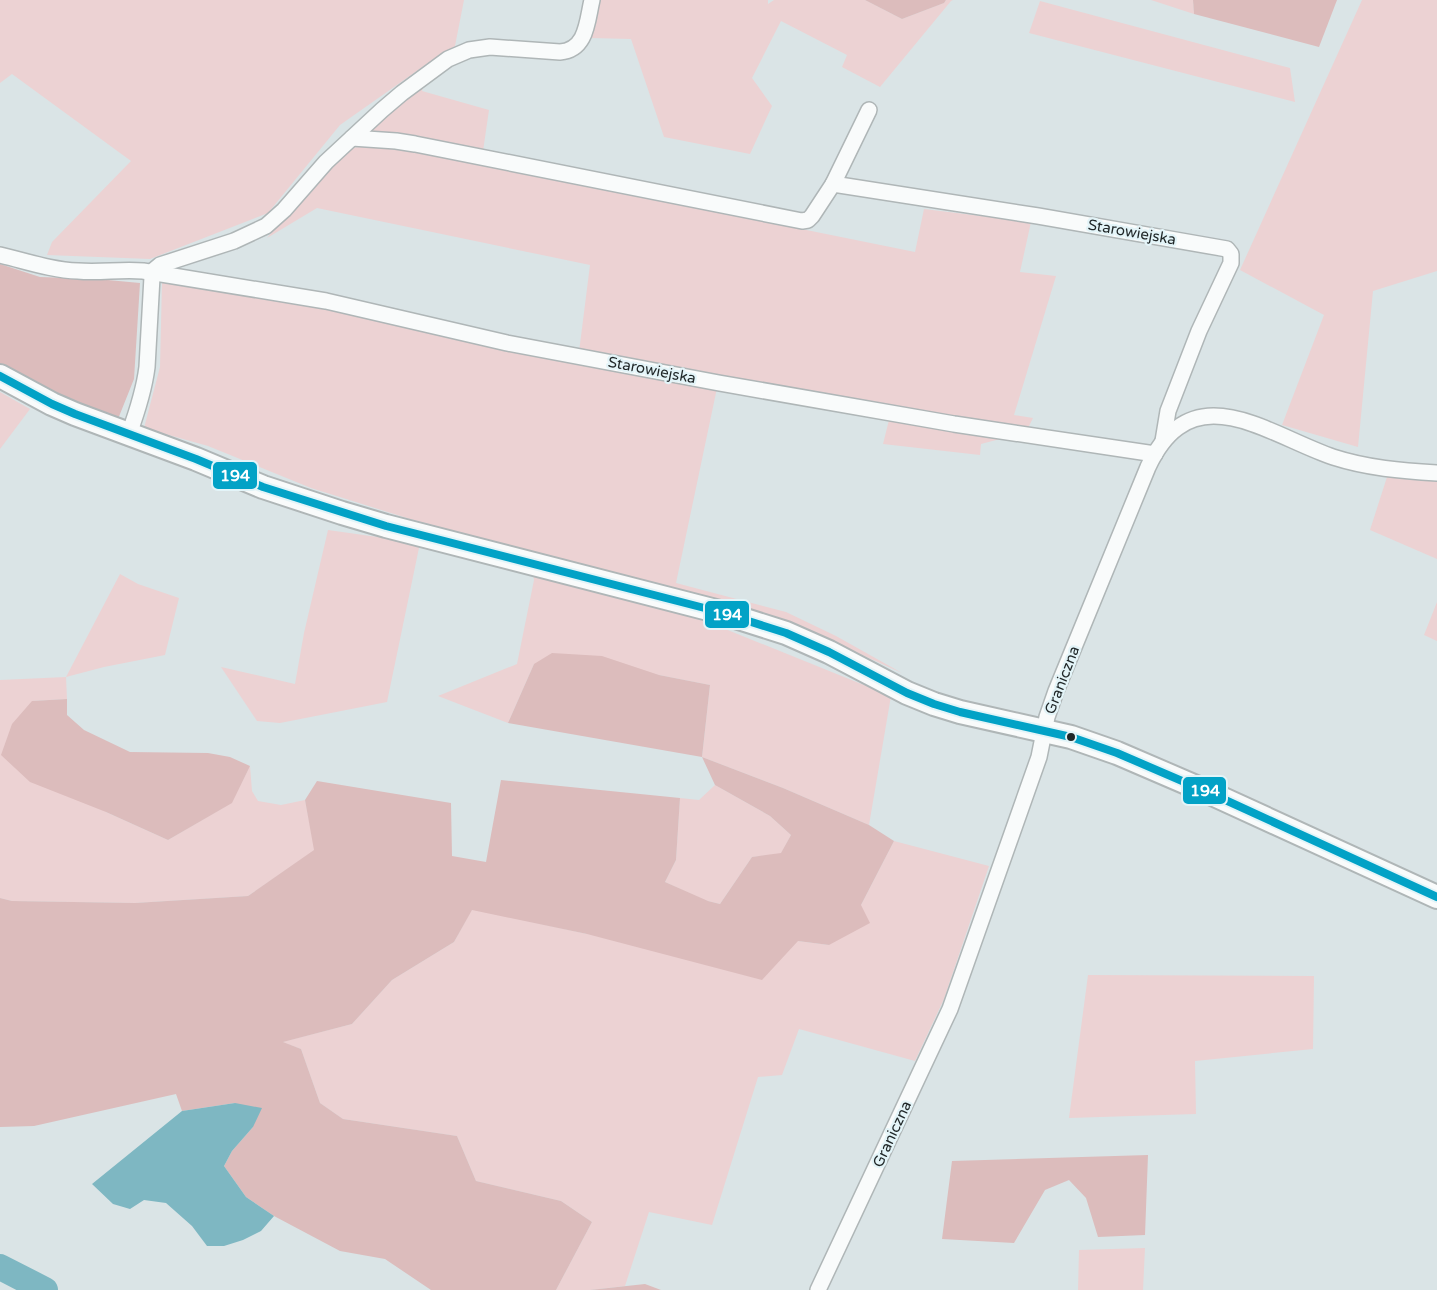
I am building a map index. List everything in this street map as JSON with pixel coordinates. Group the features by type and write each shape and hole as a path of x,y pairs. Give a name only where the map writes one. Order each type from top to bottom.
{"main road":[{"path":"0,376 52,404 273,490 353,516 720,612 806,641 907,693 934,704 960,712 1044,730 1105,748 1190,784 1437,897"}],"street":[{"path":"129,434 147,374 153,273 156,267 234,241 266,226 289,205 326,162 402,93 433,69 459,53 490,47 560,52 571,50 583,37 592,0"},
{"path":"352,138 415,144 802,221 813,216 833,184 869,110"},
{"name":"Starowiejska","path":"0,255 64,270 98,272 133,270 326,301 507,343 954,424 1159,447 1172,400 1199,331 1231,263 1232,254 1229,250 1038,216 833,184"},
{"path":"1159,447 1174,430 1189,422 1209,417 1230,417 1262,426 1337,458 1399,471 1437,473"},
{"name":"Graniczna","path":"818,1290 950,1009 1038,757 1056,691 1159,447"}],"shaded area":[{"path":"0,0 464,0 455,46 340,125 268,213 150,259 47,255 52,242 131,161 12,74 0,83"},
{"path":"597,0 768,0 768,4 774,0 865,0 902,19 944,3 946,0 953,0 880,87 842,67 847,55 781,21 752,78 772,106 750,154 664,137 631,39 590,38"},
{"path":"865,0 946,0 944,3 902,19"},
{"path":"1151,0 1193,0 1194,14"},
{"path":"1193,0 1337,0 1319,47 1194,14"},
{"path":"1362,0 1437,0 1437,271 1373,291 1358,447 1282,425 1324,315 1240,270"},
{"path":"1040,1 1290,68 1295,102 1029,33"},
{"path":"424,83 422,91 489,110 483,151 366,131"},
{"path":"385,145 915,252 924,209 1031,222 1020,272 1056,276 1014,415 1033,418 1027,430 579,352 590,265 317,208 267,238 315,180 347,148"},
{"path":"0,264 40,277 140,283 134,379 118,419 0,366"},
{"path":"162,281 234,289 717,388 676,583 786,612 836,636 902,673 800,627 675,590 410,519 311,488 208,446 144,428 160,367"},
{"path":"0,392 30,409 0,449"},
{"path":"889,420 1000,439 981,444 980,455 883,444"},
{"path":"1387,477 1437,479 1437,559 1370,530"},
{"path":"328,530 420,543 387,702 280,723 257,721 221,667 295,684 304,633"},
{"path":"120,574 138,584 179,598 165,655 66,677"},
{"path":"533,574 703,620 891,696 869,825 783,788 702,757 710,685 659,675 534,664 508,723 438,696 517,664 534,580"},
{"path":"1437,602 1437,641 1424,635"},
{"path":"552,653 602,656 659,675 710,685 702,757 508,723 534,664"},
{"path":"66,677 67,699 32,701 106,812 168,840 231,803 250,766 252,791 258,801 281,805 305,800 315,850 248,896 135,903 12,901 0,898 0,680"},
{"path":"67,699 67,715 84,730 130,752 208,753 230,757 250,766 232,803 168,840 30,782 1,755 12,724 32,701"},
{"path":"702,757 783,788 869,825 894,841 861,905 870,923 829,945 798,941 762,980 587,934 472,910 454,942 392,980 352,1024 283,1042 301,1049 320,1103 343,1119 457,1136 476,1181 561,1201 592,1222 556,1290 431,1290 385,1259 340,1251 274,1216 246,1197 224,1166 232,1151 253,1127 235,1103 182,1111 176,1094 34,1126 0,1127 0,898 12,901 135,903 248,896 314,850 305,800 317,781 451,803 452,856 486,862 501,780 680,798 676,860 665,882 720,904 752,857 781,853 791,835 770,816 715,785"},
{"path":"715,785 770,816 791,835 781,854 752,857 720,904 704,900 665,882 676,860 680,798 699,800"},
{"path":"894,841 989,866 944,999 915,1061 799,1029 782,1075 758,1077 712,1225 649,1212 625,1286 590,1290 556,1290 592,1222 561,1201 476,1181 457,1136 343,1119 320,1103 301,1049 282,1042 352,1024 392,980 454,942 472,909 587,934 798,941 829,945 861,905"},
{"path":"1088,975 1314,976 1313,1049 1195,1061 1196,1114 1069,1118"},
{"path":"1148,1155 1145,1235 1098,1237 1086,1198 1069,1180 1045,1190 1014,1243 942,1239 952,1161"},
{"path":"1145,1248 1143,1290 1078,1290 1079,1250"},
{"path":"645,1284 661,1290 590,1290"}],"water":[{"path":"235,1103 262,1108 253,1127 232,1151 224,1166 246,1197 274,1216 261,1231 224,1246 207,1246 192,1226 166,1203 144,1200 130,1209 113,1204 92,1184 182,1111"}],"waterway":[{"path":"0,1267 45,1290"}],"transit line":[{"name":"194","path":"0,376 75,414 196,459 263,487 386,526 720,612 786,633 934,704 1071,737 1117,753 1437,897"}]}
